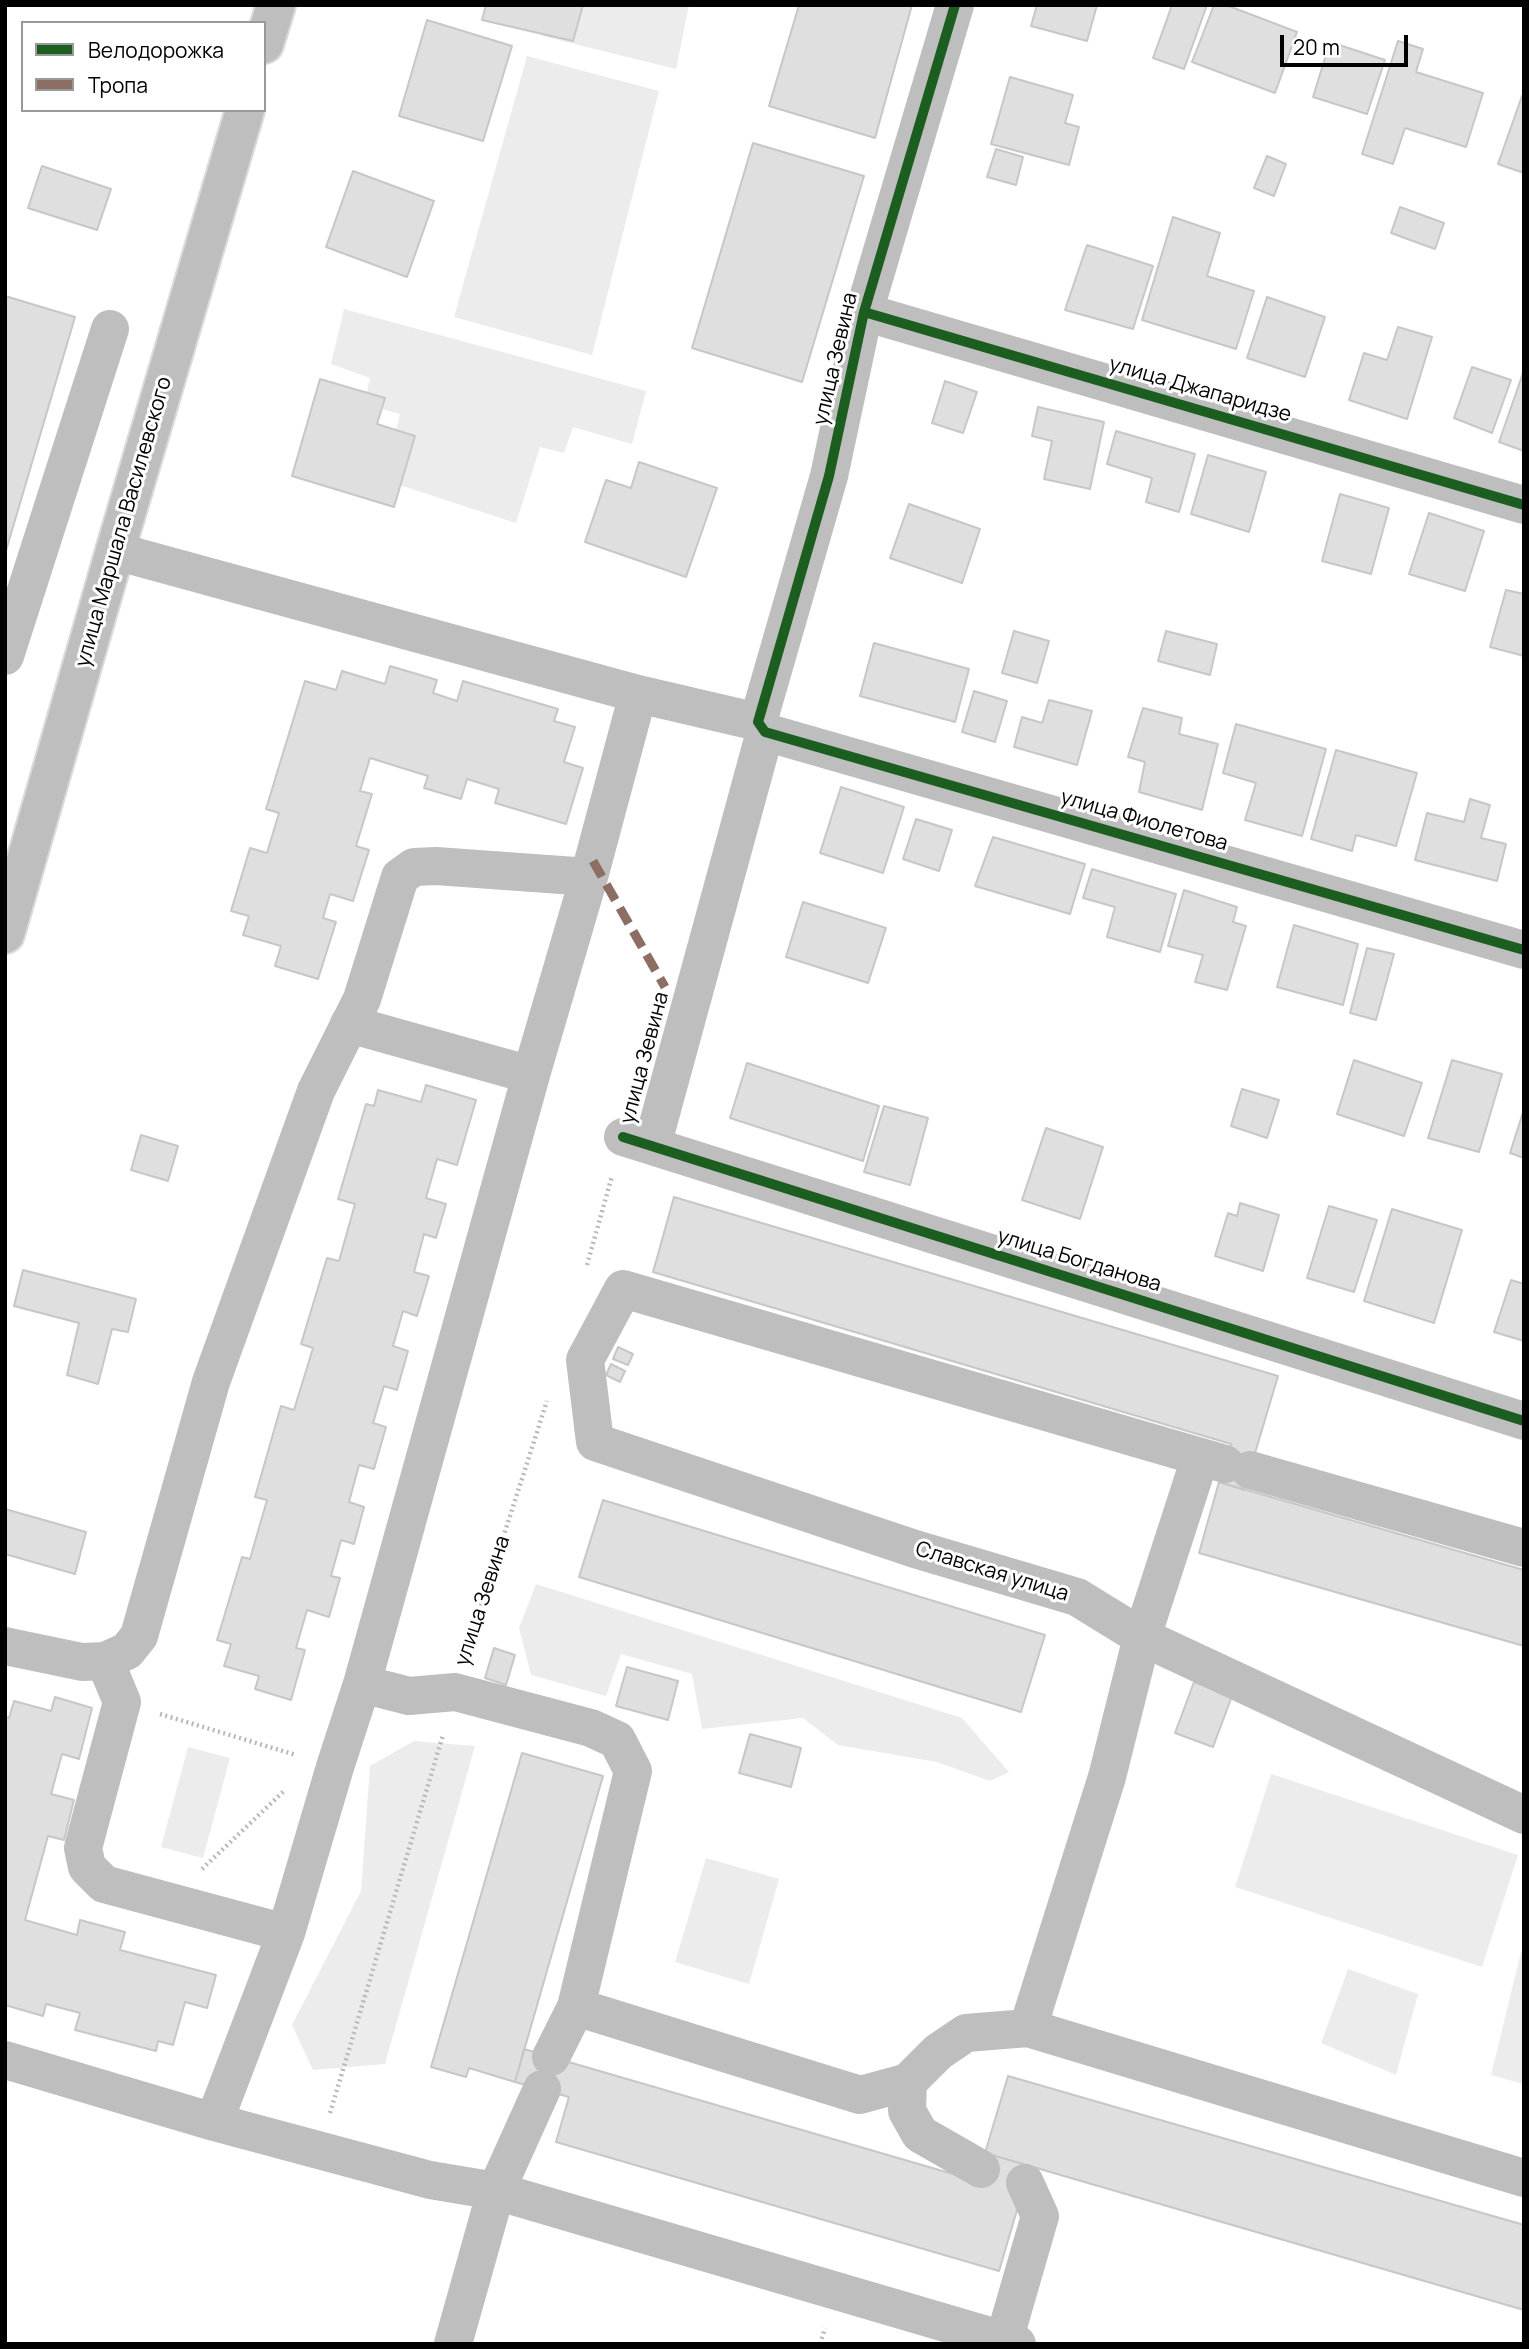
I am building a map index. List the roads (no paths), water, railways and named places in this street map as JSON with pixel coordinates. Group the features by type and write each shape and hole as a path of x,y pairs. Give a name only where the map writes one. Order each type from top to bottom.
{"street":[{"path":"266,38 276,5"},
{"name":"улица Зевина","path":"638,1142 762,727 830,476 864,312 955,5"},
{"name":"улица Маршала Василевского","path":"5,934 14,868 115,551 244,112"},
{"name":"улица Джапаридзе","path":"864,312 1524,505"},
{"path":"5,656 110,329"},
{"name":"улица Фиолетова","path":"115,551 762,727 1524,950"},
{"path":"214,2122 286,1933 325,1764 362,1684 638,694"},
{"path":"5,1646 82,1662 104,1661 127,1651 139,1636 211,1382 316,1091 362,999 400,877 414,867 436,866 589,877"},
{"path":"349,1024 531,1075"},
{"name":"улица Богданова","path":"638,1142 1524,1421"},
{"name":"Славская улица","path":"1225,1464 623,1289 585,1360 595,1443 915,1549 1077,1597 1142,1637 1524,1815"},
{"path":"1028,2028 1107,1777 1142,1637 1225,1464 1524,1548"},
{"path":"104,1661 122,1702 83,1848 87,1867 104,1884 286,1933"},
{"path":"362,1684 409,1696 455,1692 592,1728 617,1740 633,1771 576,2007 496,2191 453,2344"},
{"path":"576,2007 860,2095 908,2082 938,2052 966,2033 1028,2028 1524,2178"},
{"path":"5,2060 319,2151 430,2180 496,2191 1008,2342 1040,2216 1024,2183"},
{"path":"908,2082 907,2111 920,2134 981,2169"}]}
